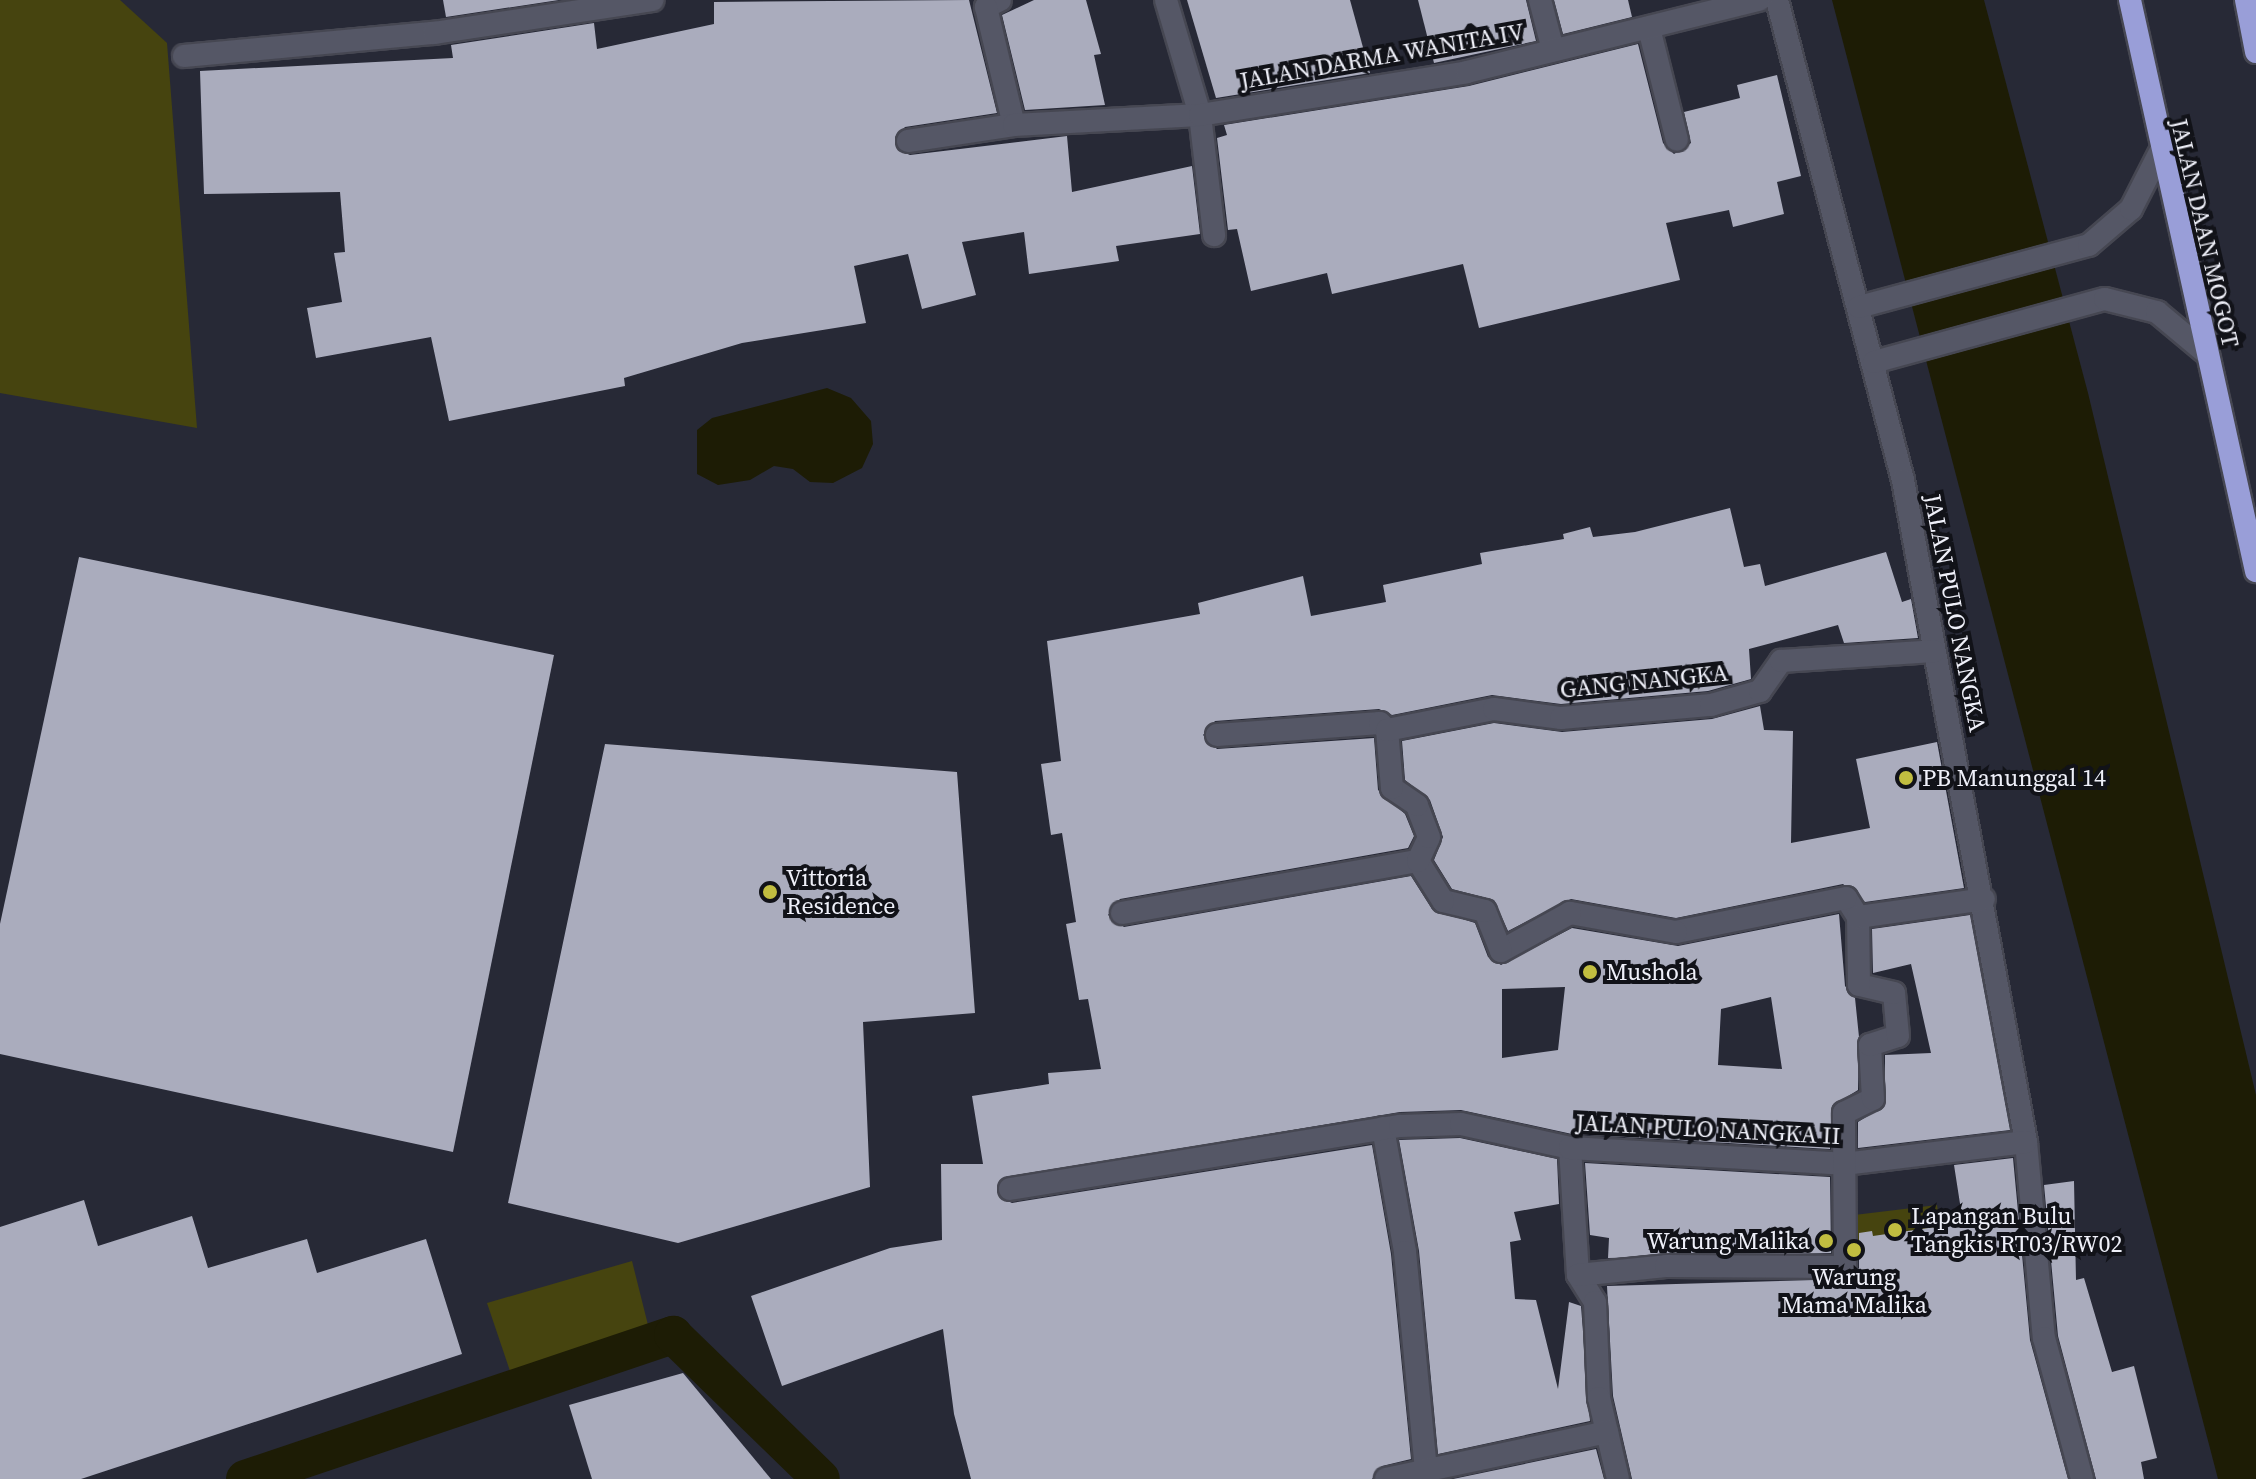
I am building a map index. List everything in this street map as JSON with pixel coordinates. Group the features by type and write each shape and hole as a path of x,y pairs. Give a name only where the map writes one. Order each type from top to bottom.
{"highway":[{"name":"JALAN DAAN MOGOT","path":"2130,0 2159,154 2256,571"},
{"path":"2246,0 2256,52"}],"street":[{"path":"184,56 581,6 653,0"},
{"path":"1000,0 986,7 1014,125"},
{"path":"1166,0 1200,115 1214,235"},
{"path":"1540,0 1553,50"},
{"name":"JALAN DARMA WANITA IV","path":"908,141 1014,125 1200,115 1467,72 1759,0"},
{"name":"JALAN PULO NANGKA","path":"1777,0 1874,362 1934,651 1984,899 2026,1142 2044,1338 2082,1479"},
{"path":"1649,28 1677,140"},
{"path":"1859,307 2089,245 2131,209 2159,154"},
{"path":"1874,362 2105,299 2157,312 2205,352"},
{"name":"GANG NANGKA","path":"1387,730 1494,709 1561,718 1711,705 1760,691 1781,661 1934,651"},
{"path":"1217,735 1380,723 1387,730 1392,788 1417,805 1429,837 1418,861"},
{"path":"1122,913 1418,861"},
{"path":"1418,861 1443,901 1485,911 1501,951 1570,913 1676,932 1846,898 1858,917 1859,985 1894,993 1898,1036 1870,1045 1873,1099 1844,1113 1845,1267 1666,1266 1578,1275"},
{"path":"1858,917 1984,899"},
{"name":"JALAN PULO NANGKA II","path":"1010,1189 1383,1128 1461,1124 1570,1148 1844,1164 2026,1142"},
{"path":"1383,1128 1405,1252 1426,1471"},
{"path":"1570,1148 1578,1275 1595,1302 1607,1432 1618,1479"},
{"path":"1386,1479 1607,1432"}],"shaded area":[{"path":"0,0 120,0 167,43 197,428 0,393"},
{"path":"1832,0 1984,0 2088,393 2256,1095 2256,1479 2218,1479"},
{"path":"827,388 851,398 871,421 873,444 862,468 833,483 810,482 793,469 774,466 750,480 718,485 697,474 697,430 712,418"},
{"name":"Lapangan Bulu Tangkis RT03/RW02","path":"1937,1205 1943,1244 1854,1250 1846,1216"},
{"path":"632,1261 649,1329 510,1371 487,1303"}],"building":[{"path":"443,0 559,0 446,17"},
{"path":"969,0 997,113 905,127 895,137 898,150 910,155 1067,136 1072,192 1192,166 1200,234 1116,246 1119,261 1029,274 1024,232 962,242 976,295 922,309 908,254 854,266 866,323 742,343 624,378 625,386 449,421 431,337 316,358 307,308 342,302 334,253 345,252 340,192 204,194 200,71 453,58 451,45 594,23 597,49 714,24 714,2"},
{"path":"1034,0 1086,0 1101,54 1094,55 1105,105 1025,110 1002,15"},
{"path":"1187,0 1350,0 1370,73 1216,98"},
{"path":"1418,0 1526,0 1536,41 1434,63"},
{"path":"1554,0 1628,0 1632,17 1563,34"},
{"path":"1638,44 1663,143 1674,154 1691,143 1684,112 1740,98 1737,85 1777,75 1801,176 1777,182 1784,214 1733,227 1729,210 1666,223 1680,280 1479,328 1463,264 1332,294 1327,273 1251,291 1237,229 1228,230 1217,138 1227,135 1224,125 1469,86"},
{"path":"1730,508 1744,567 1760,564 1765,586 1886,552 1902,602 1911,599 1918,638 1844,643 1838,625 1749,649 1751,679 1708,691 1561,704 1492,695 1392,715 1379,709 1215,721 1203,735 1217,749 1374,738 1378,790 1405,814 1414,836 1408,848 1120,899 1108,915 1124,927 1411,876 1432,909 1475,923 1488,957 1501,965 1572,928 1678,946 1839,914 1845,986 1855,998 1859,1037 1858,1090 1832,1106 1830,1149 1572,1134 1461,1110 1400,1112 1001,1179 999,1197 1012,1203 1372,1145 1391,1254 1411,1459 1382,1466 1372,1479 971,1479 954,1414 943,1329 782,1386 751,1296 890,1248 942,1240 941,1164 983,1164 972,1096 1049,1084 1048,1073 1101,1069 1088,999 1079,1000 1066,924 1076,922 1062,833 1051,835 1041,764 1061,761 1047,641 1200,614 1198,603 1303,576 1311,616 1386,602 1383,585 1482,564 1480,553 1564,539 1563,534 1590,527 1593,537 1635,532","holes":["1565,987 1558,1050 1502,1058 1502,989","1771,997 1782,1069 1718,1065 1721,1009"]},
{"path":"79,557 554,655 453,1152 0,1054 0,924"},
{"path":"1760,706 1764,730 1793,731 1791,843 1870,828 1856,759 1937,742 1964,888 1865,902 1843,884 1676,918 1571,899 1508,931 1494,900 1452,889 1434,860 1443,837 1430,800 1405,780 1402,741 1494,723 1562,732 1712,719"},
{"name":"Vittoria Residence","path":"605,744 957,772 975,1013 863,1022 870,1187 678,1243 508,1203"},
{"path":"1970,915 2010,1130 1858,1148 1858,1122 1885,1105 1885,1055 1931,1053 1911,964 1873,973 1872,929"},
{"path":"1460,1138 1557,1159 1559,1204 1514,1212 1521,1240 1510,1242 1515,1299 1536,1300 1558,1389 1569,1302 1581,1306 1590,1421 1438,1454 1419,1251 1399,1140"},
{"path":"2013,1158 2030,1340 2068,1479 1632,1479 1613,1396 1607,1286 1851,1279 1859,1268 1859,1233 1872,1231 1873,1236 1963,1223 1954,1165"},
{"path":"1585,1163 1830,1177 1831,1253 1608,1258 1609,1238 1590,1235"},
{"path":"2074,1181 2076,1280 2084,1278 2112,1372 2134,1366 2157,1458 2141,1462 2144,1479 2096,1479 2058,1336 2044,1185"},
{"path":"84,1200 98,1246 192,1216 208,1268 307,1239 317,1273 426,1239 462,1354 81,1479 0,1479 0,1227"},
{"path":"683,1373 771,1479 592,1479 569,1405"},
{"path":"1596,1449 1604,1479 1453,1479"}],"waterway":[{"path":"245,1479 673,1335 821,1479"}],"place":[{"name":"PB Manunggal 14","path":"1906,778"},
{"name":"Vittoria Residence","path":"770,892"},
{"name":"Mushola","path":"1590,972"},
{"name":"Lapangan Bulu Tangkis RT03/RW02","path":"1895,1230"},
{"name":"Warung Malika","path":"1826,1241"},
{"name":"Warung Mama Malika","path":"1854,1250"}]}
